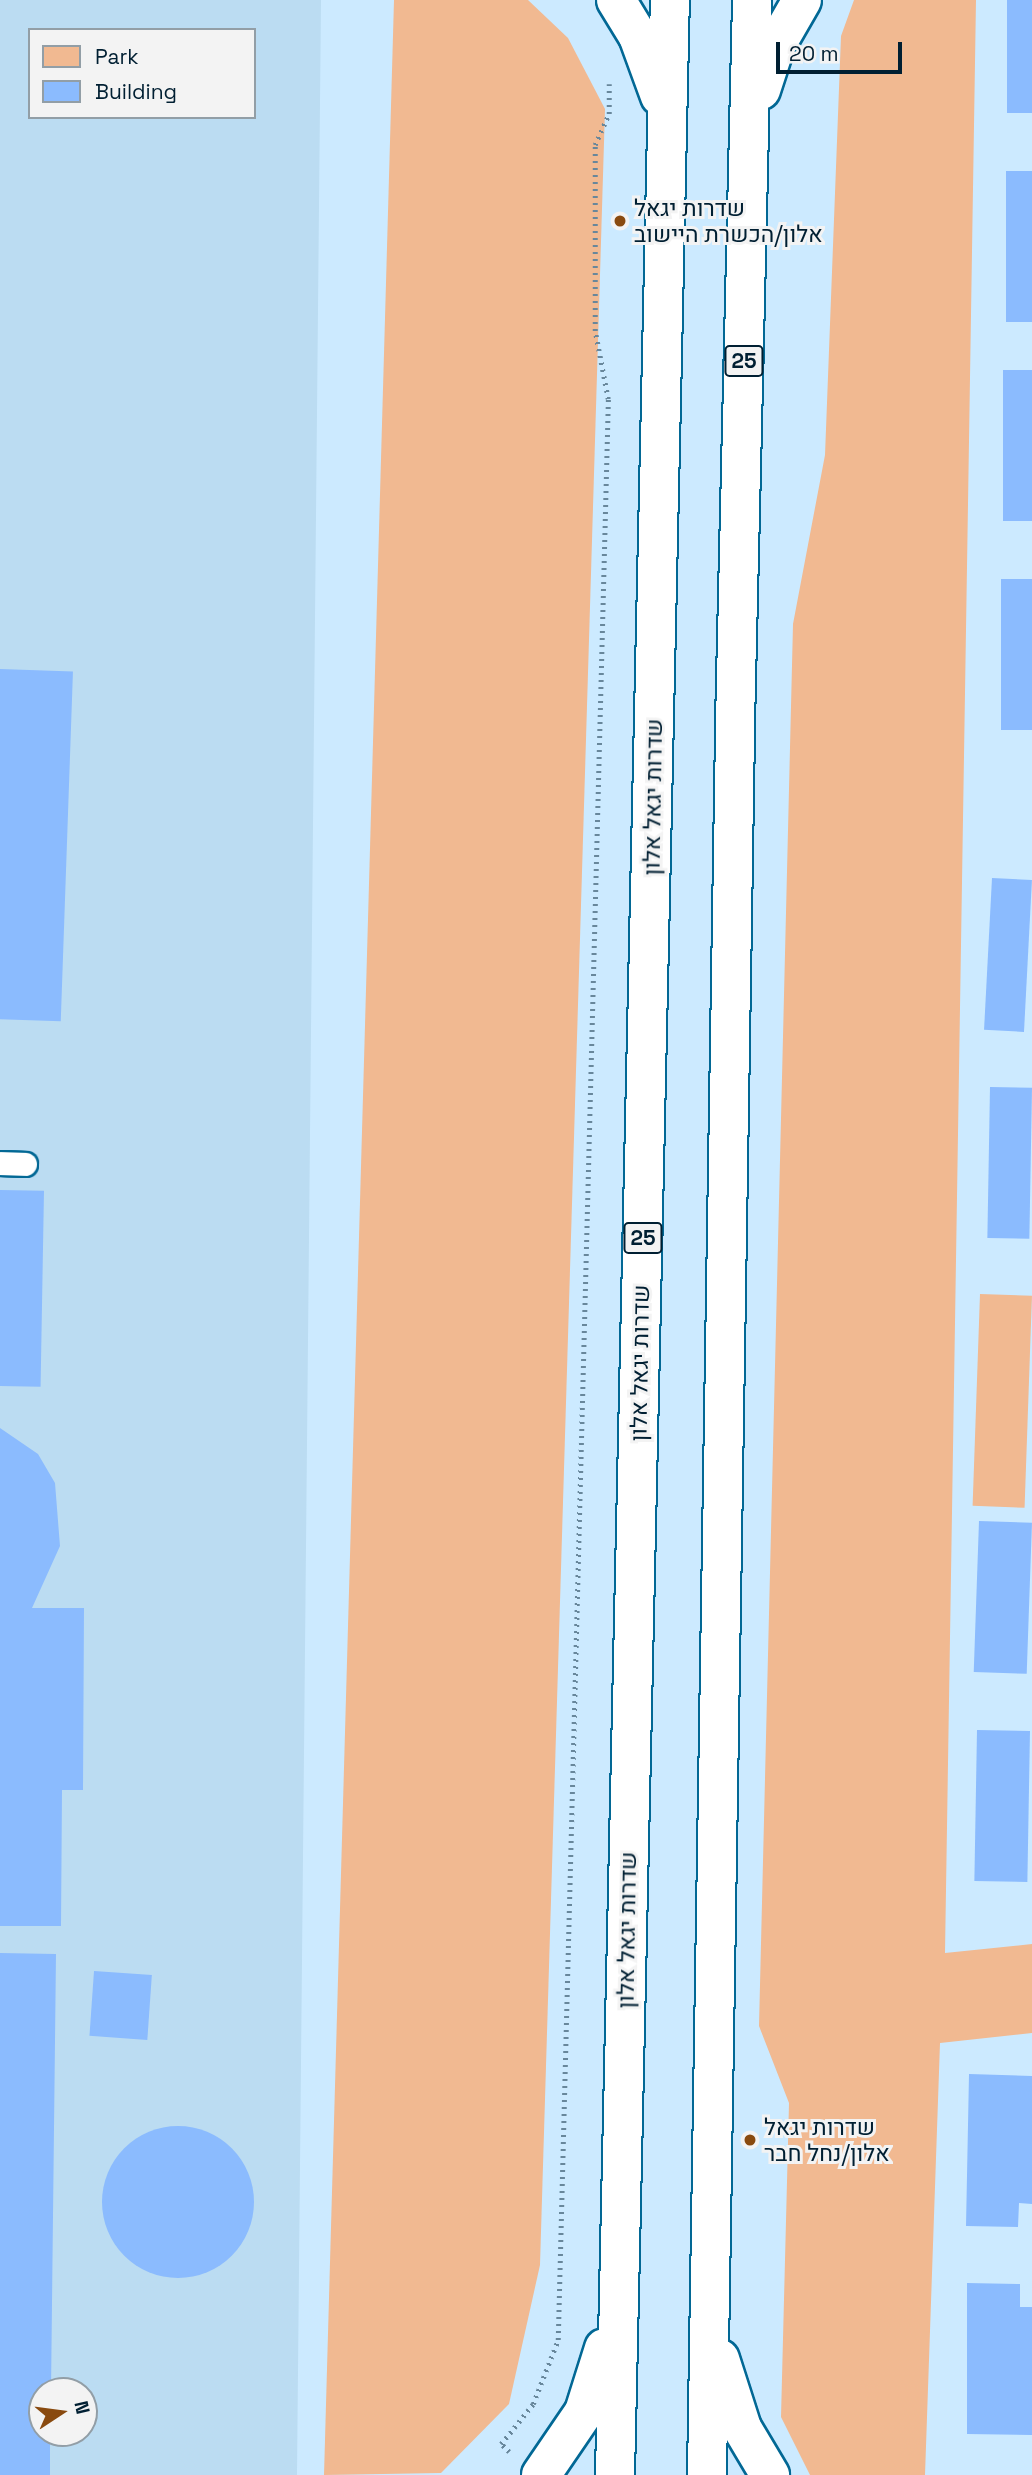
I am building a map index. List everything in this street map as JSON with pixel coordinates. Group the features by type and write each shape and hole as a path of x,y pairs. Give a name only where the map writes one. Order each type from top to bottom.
{"highway":[{"path":"616,0 648,60 668,134"},
{"name":"שדרות יגאל אלון","path":"615,2475 670,0"},
{"name":"25","path":"707,2475 735,737 752,0"},
{"path":"749,140 775,47 802,0"},
{"path":"529,2467 584,2412 605,2345 619,2274"},
{"path":"711,2307 730,2395 742,2428 770,2475"}],"lane":[{"path":"0,1163 25,1164"}],"path":[{"path":"529,2467 501,2444 533,2404 558,2340 608,399 595,331 595,145 609,114 609,80"}],"shaded area":[{"path":"0,0 321,0 297,2475 0,2475"}],"green space":[{"path":"394,0 528,0 568,38 605,109 540,2265 509,2404 441,2473 324,2475"},
{"path":"854,0 976,0 945,1953 1032,1944 1032,2033 940,2043 925,2475 810,2475 781,2417 789,2103 759,2026 793,624 825,455 841,36"},
{"path":"980,1294 1032,1296 1025,1508 973,1506"}],"building":[{"path":"1007,0 1032,0 1032,113 1007,113"},
{"path":"1006,171 1032,171 1032,322 1006,322"},
{"path":"1003,370 1032,370 1032,521 1003,521"},
{"path":"1001,579 1032,579 1032,730 1001,730"},
{"path":"0,669 73,672 61,1021 0,1019"},
{"path":"992,878 1032,880 1024,1032 984,1030"},
{"path":"990,1087 1032,1088 1029,1239 987,1238"},
{"path":"0,1190 44,1191 41,1387 0,1386"},
{"path":"0,1428 38,1454 55,1483 60,1546 32,1608 84,1608 83,1790 62,1790 61,1926 0,1926"},
{"path":"979,1521 1032,1523 1027,1674 974,1672"},
{"path":"977,1730 1030,1731 1027,1882 974,1881"},
{"path":"0,1953 56,1954 51,2377 28,2377 28,2447 50,2447 50,2475 0,2475"},
{"path":"94,1971 152,1975 147,2040 89,2036"},
{"path":"969,2074 1032,2076 1032,2204 1019,2203 1018,2227 966,2226"},
{"path":"178,2126 207,2132 232,2148 248,2173 254,2202 248,2231 232,2256 207,2272 178,2278 149,2272 124,2256 108,2231 102,2202 108,2173 124,2148 149,2132"},
{"path":"967,2283 1020,2284 1020,2307 1032,2307 1032,2435 967,2434"}],"place":[{"name":"שדרות יגאל אלון/הכשרת היישוב","path":"620,221"},
{"name":"שדרות יגאל אלון/נחל חבר","path":"750,2140"}]}
